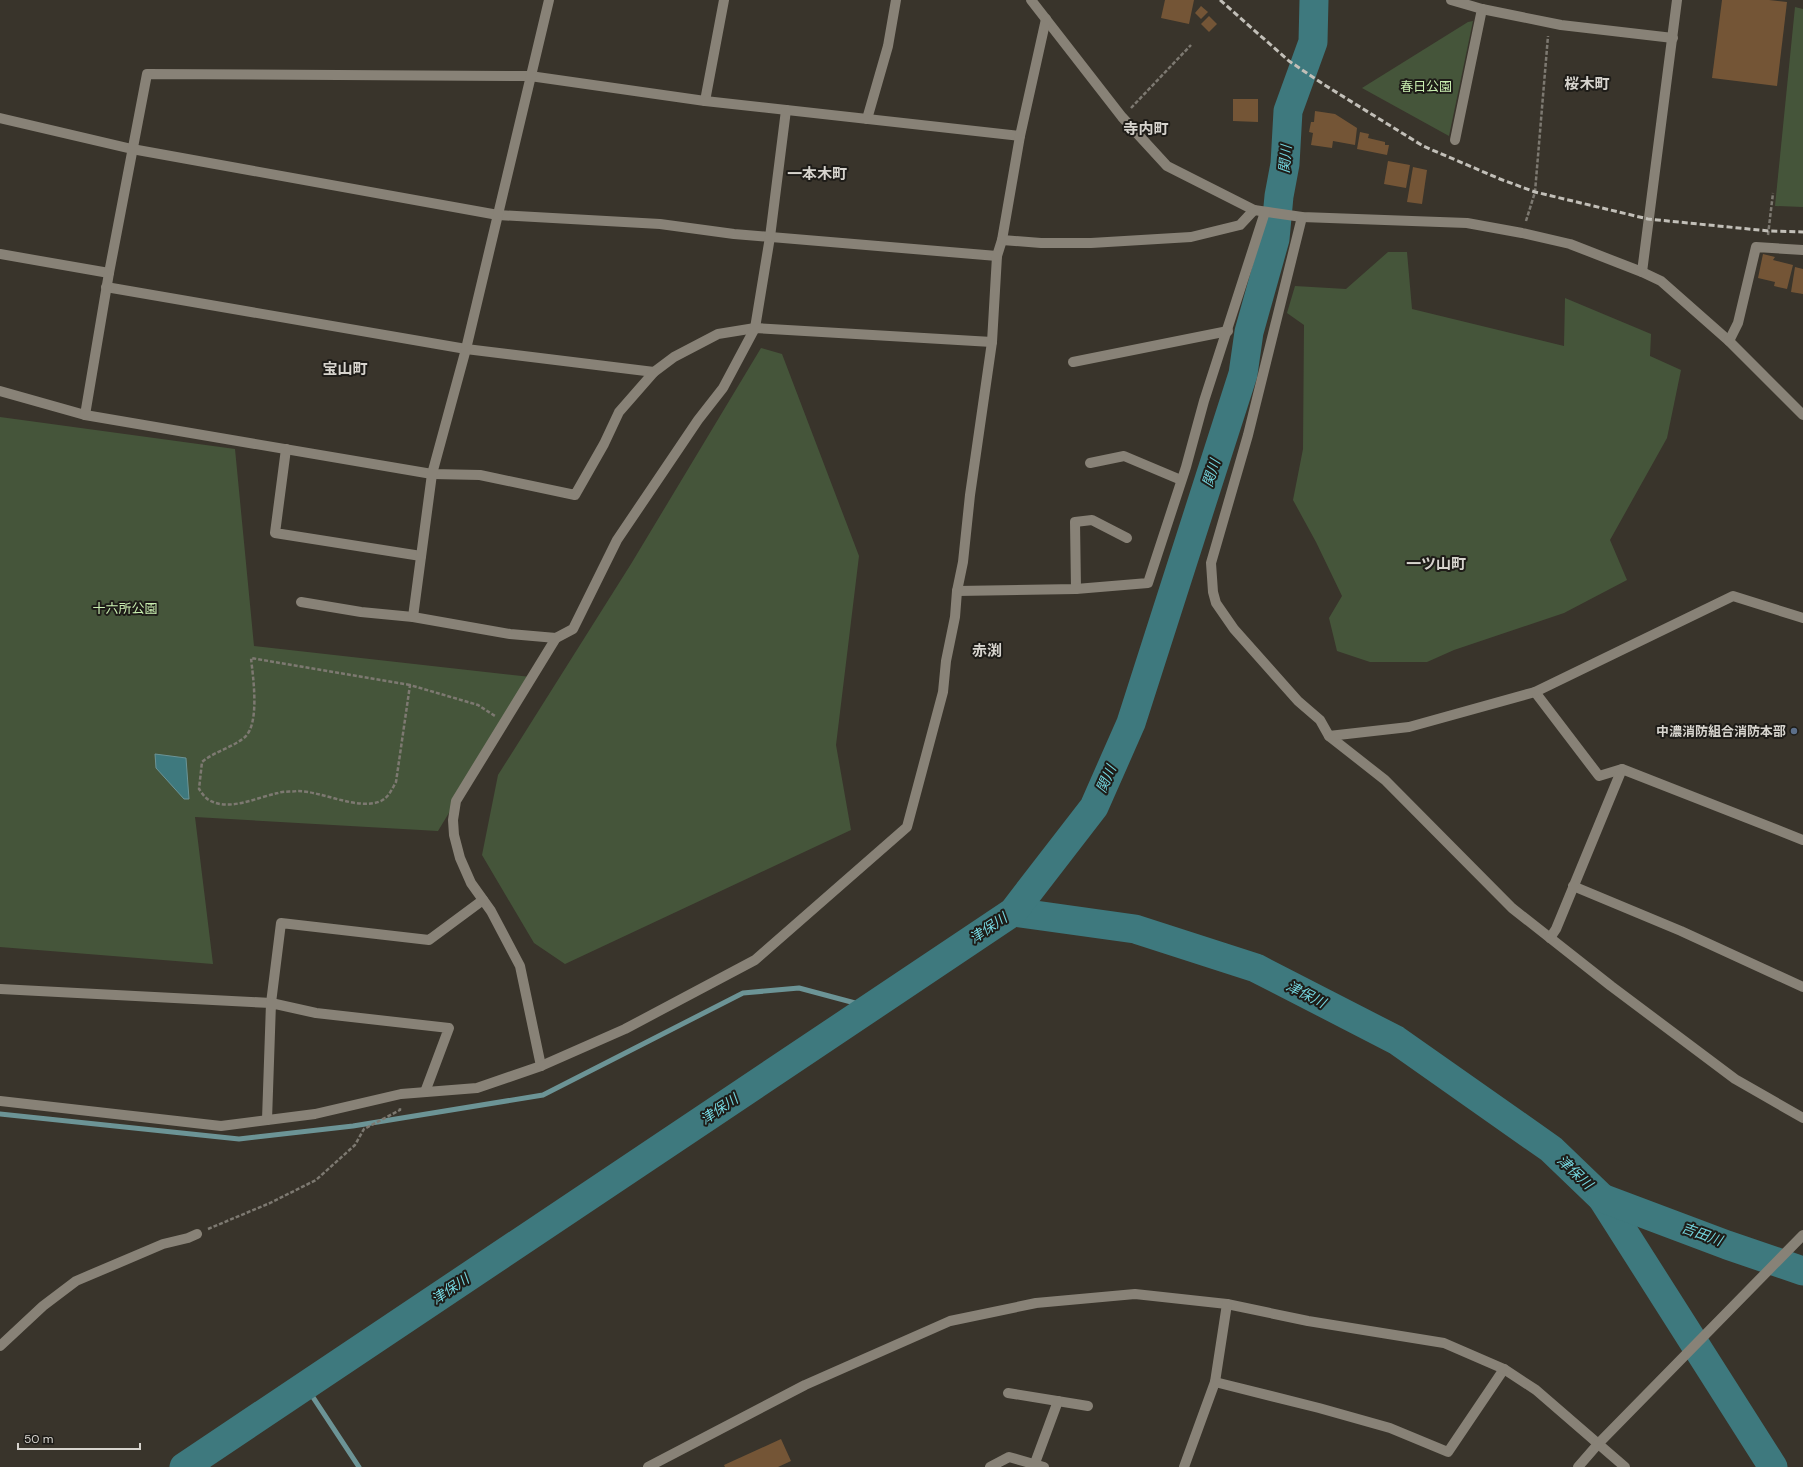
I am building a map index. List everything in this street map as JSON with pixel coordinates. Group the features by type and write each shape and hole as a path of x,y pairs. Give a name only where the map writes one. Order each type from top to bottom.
{"street":[{"path":"412,617 432,474 466,349 549,0"},
{"path":"705,101 724,0"},
{"path":"867,119 888,46 896,0"},
{"path":"1452,0 1482,9 1550,22 1673,38"},
{"path":"1642,272 1677,0"},
{"path":"1032,1 1122,117 1167,166 1254,210 1302,217 1467,223 1522,232 1570,244 1642,272 1661,281 1728,341 1803,415"},
{"path":"1455,140 1482,9"},
{"path":"0,1102 221,1126 330,1111 401,1094 477,1088 541,1066 625,1030 755,960 907,827 943,692 946,661 955,617 957,591 963,562 992,342 997,256 1002,240 1020,136 1046,19"},
{"path":"85,415 106,287 147,74 530,76 705,101 1020,136"},
{"path":"541,1066 520,966 498,923 471,883 460,858 454,834 453,820 456,801 556,638 573,629 617,540 689,433 723,388 755,328 770,237 786,110"},
{"path":"0,118 132,149 498,215 660,224 770,237 997,256"},
{"path":"1002,240 1041,243 1091,243 1191,237 1240,225 1254,210"},
{"path":"957,591 1076,589 1148,583 1181,480 1204,401 1228,331 1265,212"},
{"path":"1302,217 1248,434 1211,563 1213,592 1216,603 1234,629 1298,701 1320,720 1329,736 1385,780 1512,908 1611,986 1735,1079 1803,1118"},
{"path":"1728,341 1738,323 1756,247 1803,250"},
{"path":"0,254 109,273"},
{"path":"106,287 466,349 654,372"},
{"path":"0,391 85,415 432,474 480,475 575,495 604,444 619,412 654,372 674,357 718,334 755,328 992,342"},
{"path":"1073,362 1228,331"},
{"path":"286,449 275,533 421,556"},
{"path":"1090,463 1124,456 1181,480"},
{"path":"1076,589 1075,522 1092,520 1127,538"},
{"path":"1329,736 1409,727 1535,692 1732,596 1803,618"},
{"path":"301,602 361,612 412,617 510,634 556,638"},
{"path":"1535,692 1599,776 1622,768 1803,840"},
{"path":"1550,938 1556,929 1622,768"},
{"path":"1573,886 1681,931 1803,987"},
{"path":"268,1120 271,1003 281,923 429,940 483,900"},
{"path":"0,989 271,1003 316,1014 449,1028 425,1092"},
{"path":"0,1346 43,1306 76,1281 163,1244 188,1238 197,1234"},
{"path":"1578,1467 1598,1444 1803,1235"},
{"path":"648,1467 805,1385 950,1321 1036,1304 1135,1294 1227,1304 1308,1321 1444,1343 1504,1370 1536,1390 1625,1467"},
{"path":"1184,1467 1215,1382 1227,1304"},
{"path":"1215,1382 1319,1408 1390,1428 1448,1452 1504,1370"},
{"path":"1008,1392 1088,1406"},
{"path":"990,1467 1009,1457 1040,1465 1058,1401"}],"path":[{"path":"1522,232 1535,192 1550,22"},
{"path":"1122,117 1191,45"},
{"path":"1766,247 1773,193"},
{"path":"410,685 396,782 390,794 381,801 367,803 352,802 327,795 299,791 279,792 235,804 219,804 208,800 199,789 202,762 210,755 221,751 245,736 251,728 254,686 251,658 410,685 478,705 497,718"},
{"path":"197,1234 270,1203 316,1180 354,1145 364,1129 400,1110 401,1094"}],"green space":[{"path":"1795,7 1803,9 1803,207 1775,206"},
{"name":"春日公園","path":"1473,21 1449,136 1362,88 1468,22"},
{"path":"1388,252 1407,252 1412,309 1564,346 1565,298 1651,334 1650,356 1681,370 1667,438 1610,540 1627,580 1564,613 1454,650 1427,662 1370,662 1337,651 1329,618 1342,596 1316,542 1293,500 1303,449 1304,325 1287,313 1295,286 1346,289"},
{"path":"761,348 782,354 859,556 836,745 851,830 565,964 534,943 482,855 498,775 631,564"},
{"name":"十六所公園","path":"0,417 235,449 254,646 531,677 438,831 195,817 213,964 0,947"}],"water":[{"path":"155,754 186,758 189,799 184,799 156,768"}],"building":[{"path":"1165,0 1194,0 1189,24 1161,18"},
{"path":"1722,0 1769,0 1787,2 1777,86 1712,78"},
{"path":"1201,6 1208,12 1201,19 1195,13"},
{"path":"1209,16 1217,24 1209,32 1201,24"},
{"path":"1233,99 1258,99 1258,122 1233,121"},
{"path":"1315,111 1335,114 1357,128 1355,145 1333,141 1332,148 1311,145 1313,133 1309,132 1311,122 1314,122"},
{"path":"1360,132 1369,134 1368,138 1385,142 1385,145 1389,145 1387,155 1357,149"},
{"path":"1388,161 1410,165 1406,188 1384,184"},
{"path":"1413,167 1427,170 1422,204 1407,202"},
{"path":"1763,254 1775,257 1773,260 1793,265 1787,289 1774,286 1775,282 1758,278"},
{"path":"1795,267 1803,269 1803,294 1791,292"},
{"path":"781,1439 791,1461 778,1467 725,1467 724,1465"}],"waterway":[{"name":"津保川","path":"184,1467 1013,912 1094,807 1131,723 1243,374 1249,332 1275,239 1279,196 1285,164 1288,111 1313,42 1314,0"},
{"name":"津保川","path":"1013,912 1135,929 1256,968 1396,1040 1551,1149 1602,1198 1773,1467"},
{"path":"0,1114 239,1139 353,1126 543,1095 743,993 799,988 870,1007"},
{"name":"吉田川","path":"1602,1198 1727,1245 1803,1271"},
{"path":"305,1385 359,1467"}],"railway":[{"path":"1220,0 1289,61 1323,84 1423,146 1500,179 1535,192 1648,219 1769,231 1803,232"}],"place":[{"name":"中濃消防組合消防本部","path":"1794,731"}],"district":[{"name":"桜木町","path":"1587,84"},
{"name":"寺内町","path":"1146,129"},
{"name":"一本木町","path":"817,174"},
{"name":"宝山町","path":"345,369"},
{"name":"一ツ山町","path":"1436,564"},
{"name":"赤渕","path":"987,651"}],"water label":[{"name":"関川","path":"1285,159"},
{"name":"関川","path":"1211,473"},
{"name":"関川","path":"1106,779"}]}
